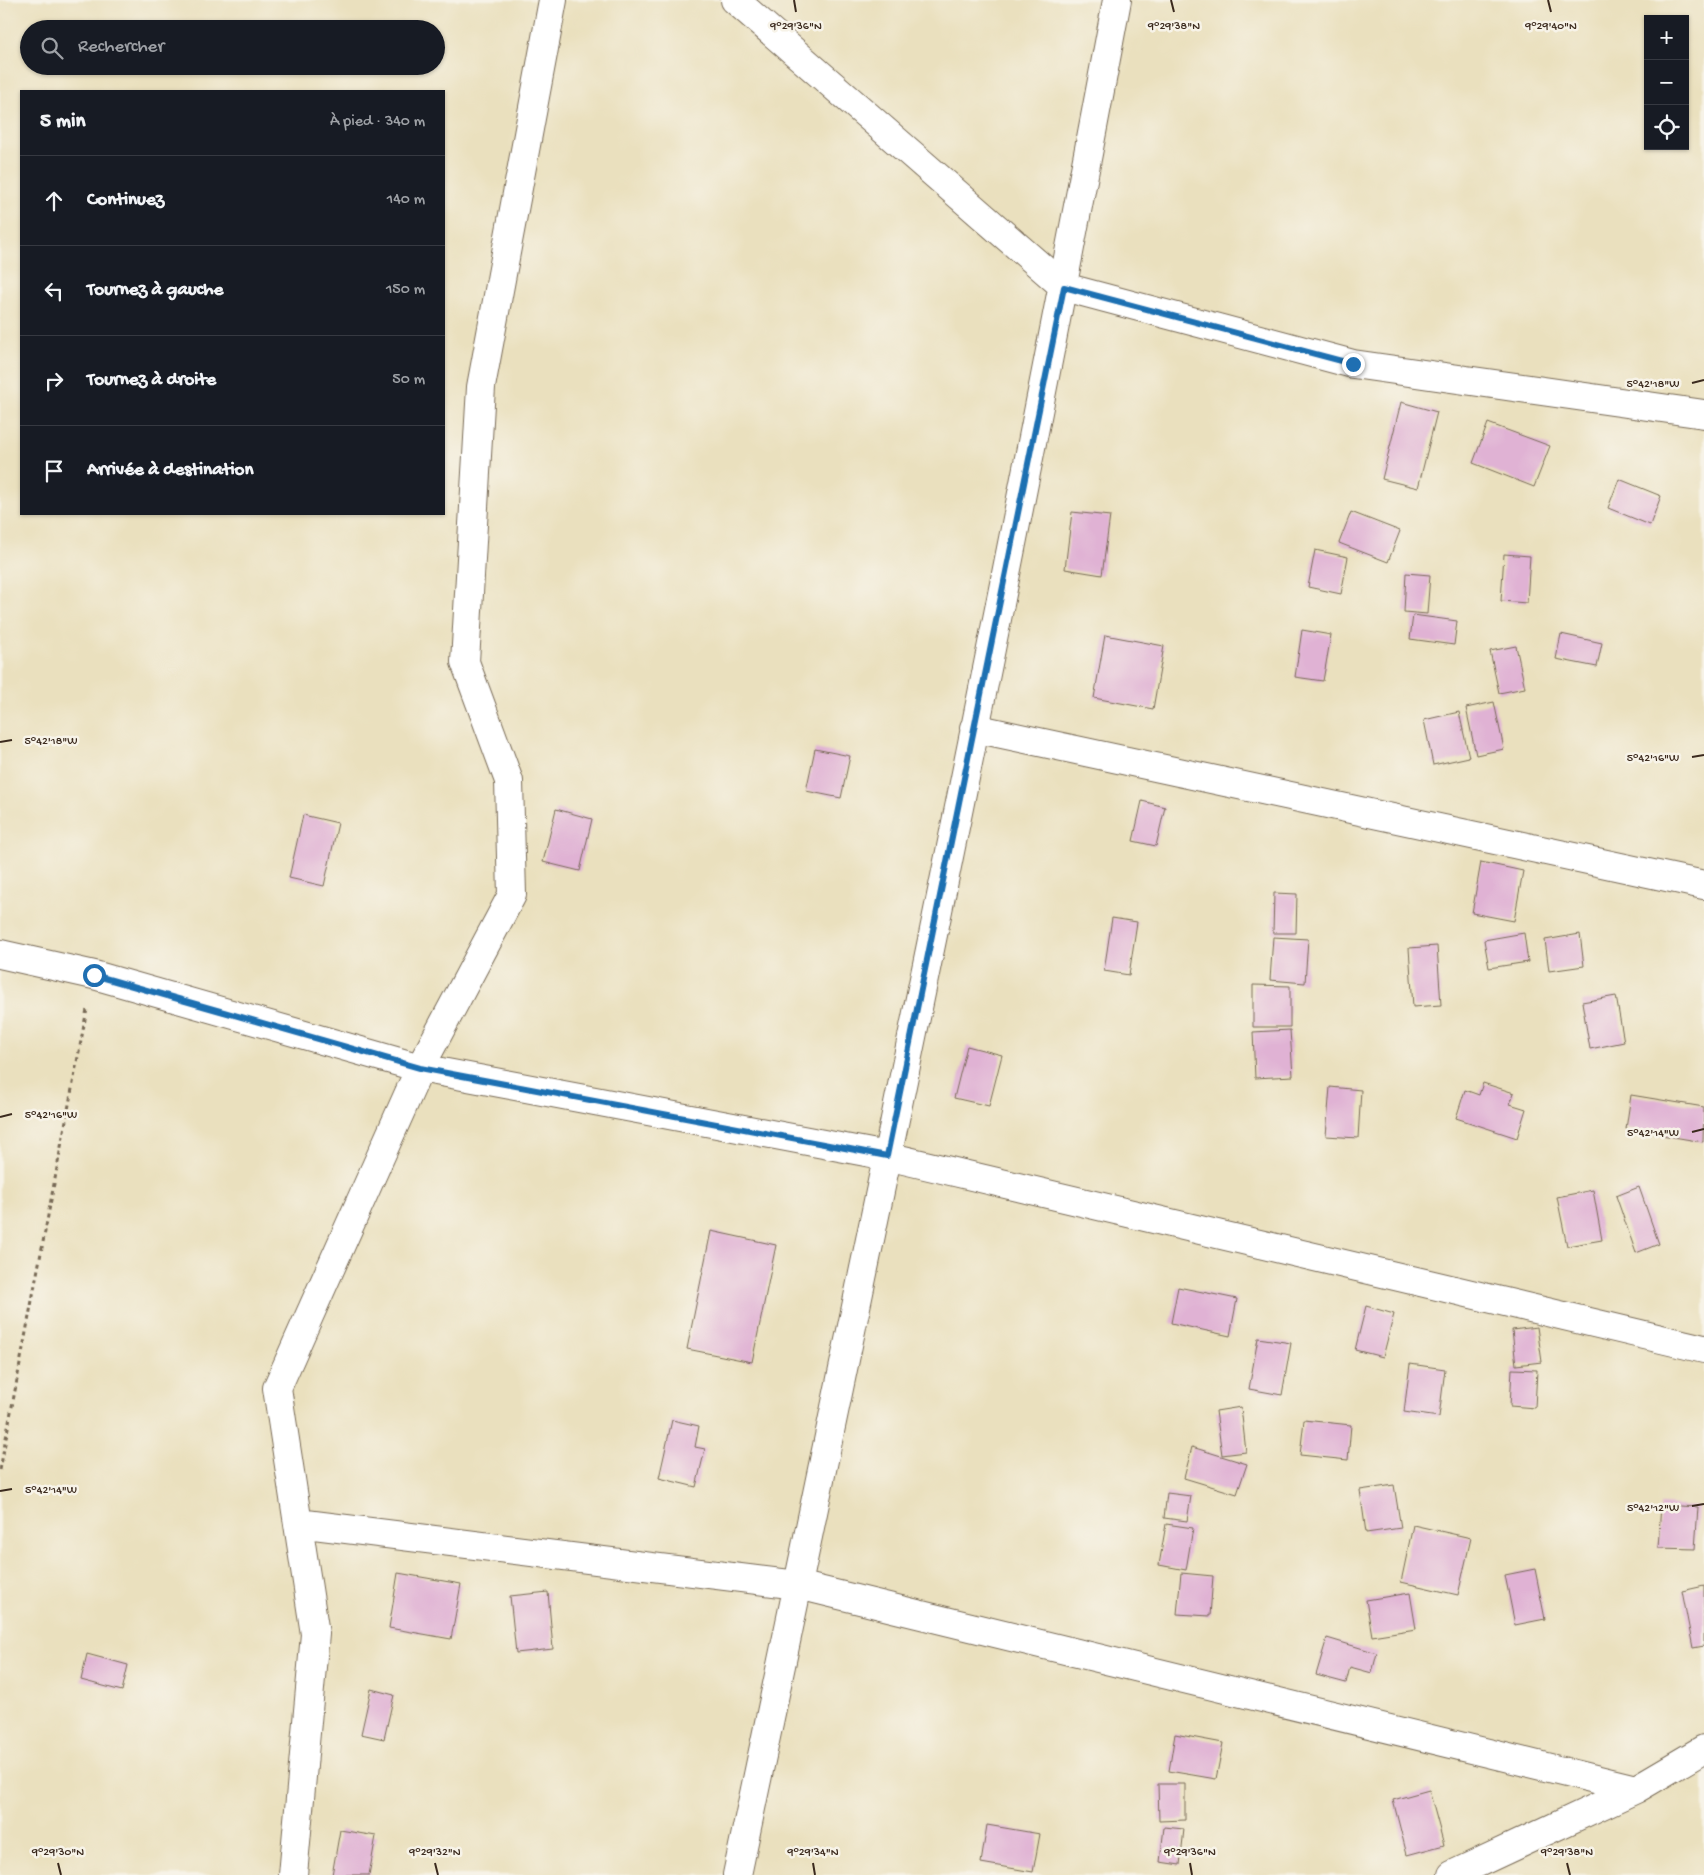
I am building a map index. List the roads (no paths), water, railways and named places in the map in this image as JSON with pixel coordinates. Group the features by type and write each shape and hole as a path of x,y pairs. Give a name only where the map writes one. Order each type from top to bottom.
{"street":[{"path":"293,1875 315,1634 277,1388 420,1068 512,895 509,781 465,662 481,387 553,0"},
{"path":"735,0 1064,287 1353,364 1704,414"},
{"path":"737,1875 887,1156 1064,287 1117,0"},
{"path":"974,728 1704,885"},
{"path":"0,954 94,975 420,1068 887,1156 1704,1349"},
{"path":"298,1523 798,1585 1636,1789"},
{"path":"1452,1875 1636,1789 1704,1749"}]}
